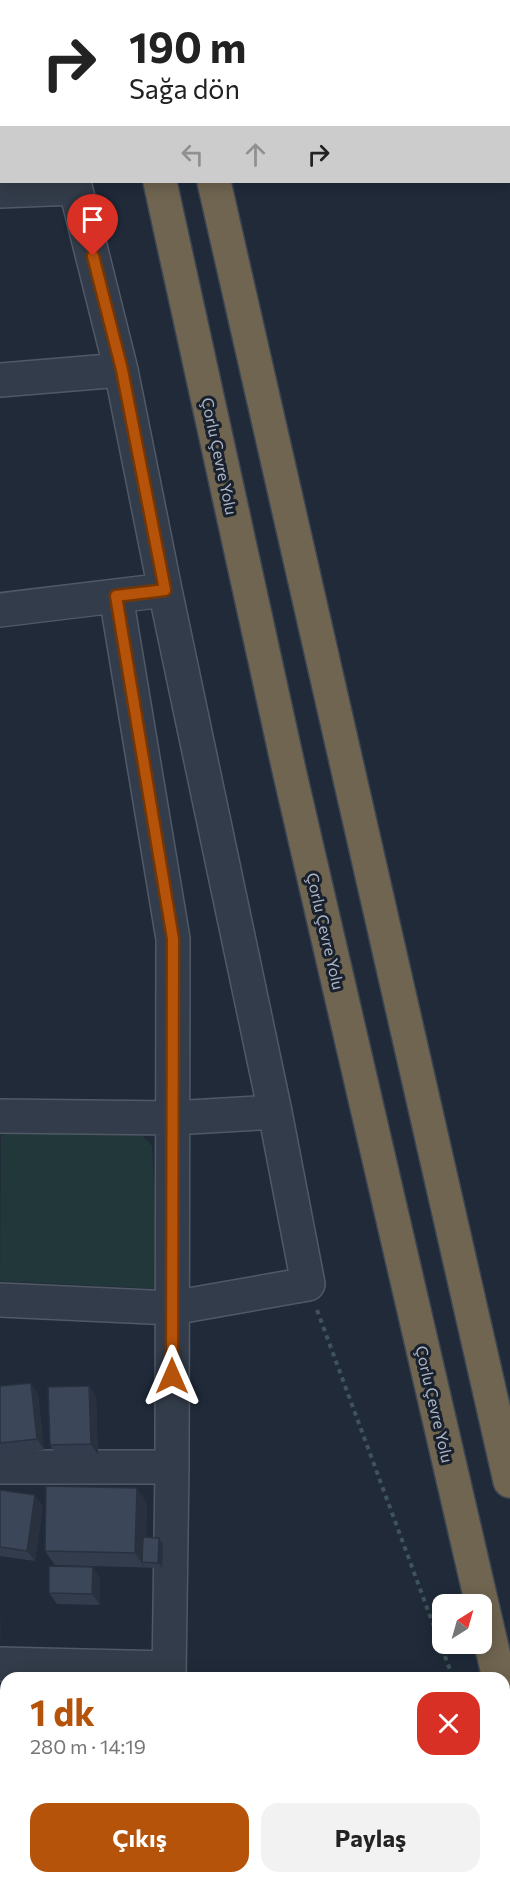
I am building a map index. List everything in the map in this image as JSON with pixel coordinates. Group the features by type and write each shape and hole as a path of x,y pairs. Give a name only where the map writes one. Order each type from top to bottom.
{"highway":[{"name":"Çorlu Çevre Yolu","path":"160,183 289,770 498,1672"},
{"path":"214,183 510,1481"}],"street":[{"path":"0,191 75,185 122,370 165,590 275,1112 308,1284 172,1308 0,1300"},
{"path":"0,380 122,370"},
{"path":"0,610 165,590"},
{"path":"116,596 173,939 172,1467 169,1672"},
{"path":"0,1116 173,1118 275,1112"},
{"path":"0,1467 172,1467"},
{"path":"0,1664 150,1672"}],"path":[{"path":"308,1284 451,1672"}],"green space":[{"path":"1,1131 140,1133 152,1146 159,1289 0,1281"}],"building":[{"path":"31,1383 37,1439 0,1443 0,1386"},
{"path":"89,1386 91,1444 50,1445 48,1387"},
{"path":"46,1486 137,1488 135,1553 45,1551"},
{"path":"0,1490 35,1495 27,1551 0,1547"},
{"path":"143,1537 159,1538 158,1563 142,1562"},
{"path":"49,1566 93,1567 92,1594 49,1593"}],"route":[{"path":"93,256 122,370 165,590 116,596 173,939 172,1376"}]}
